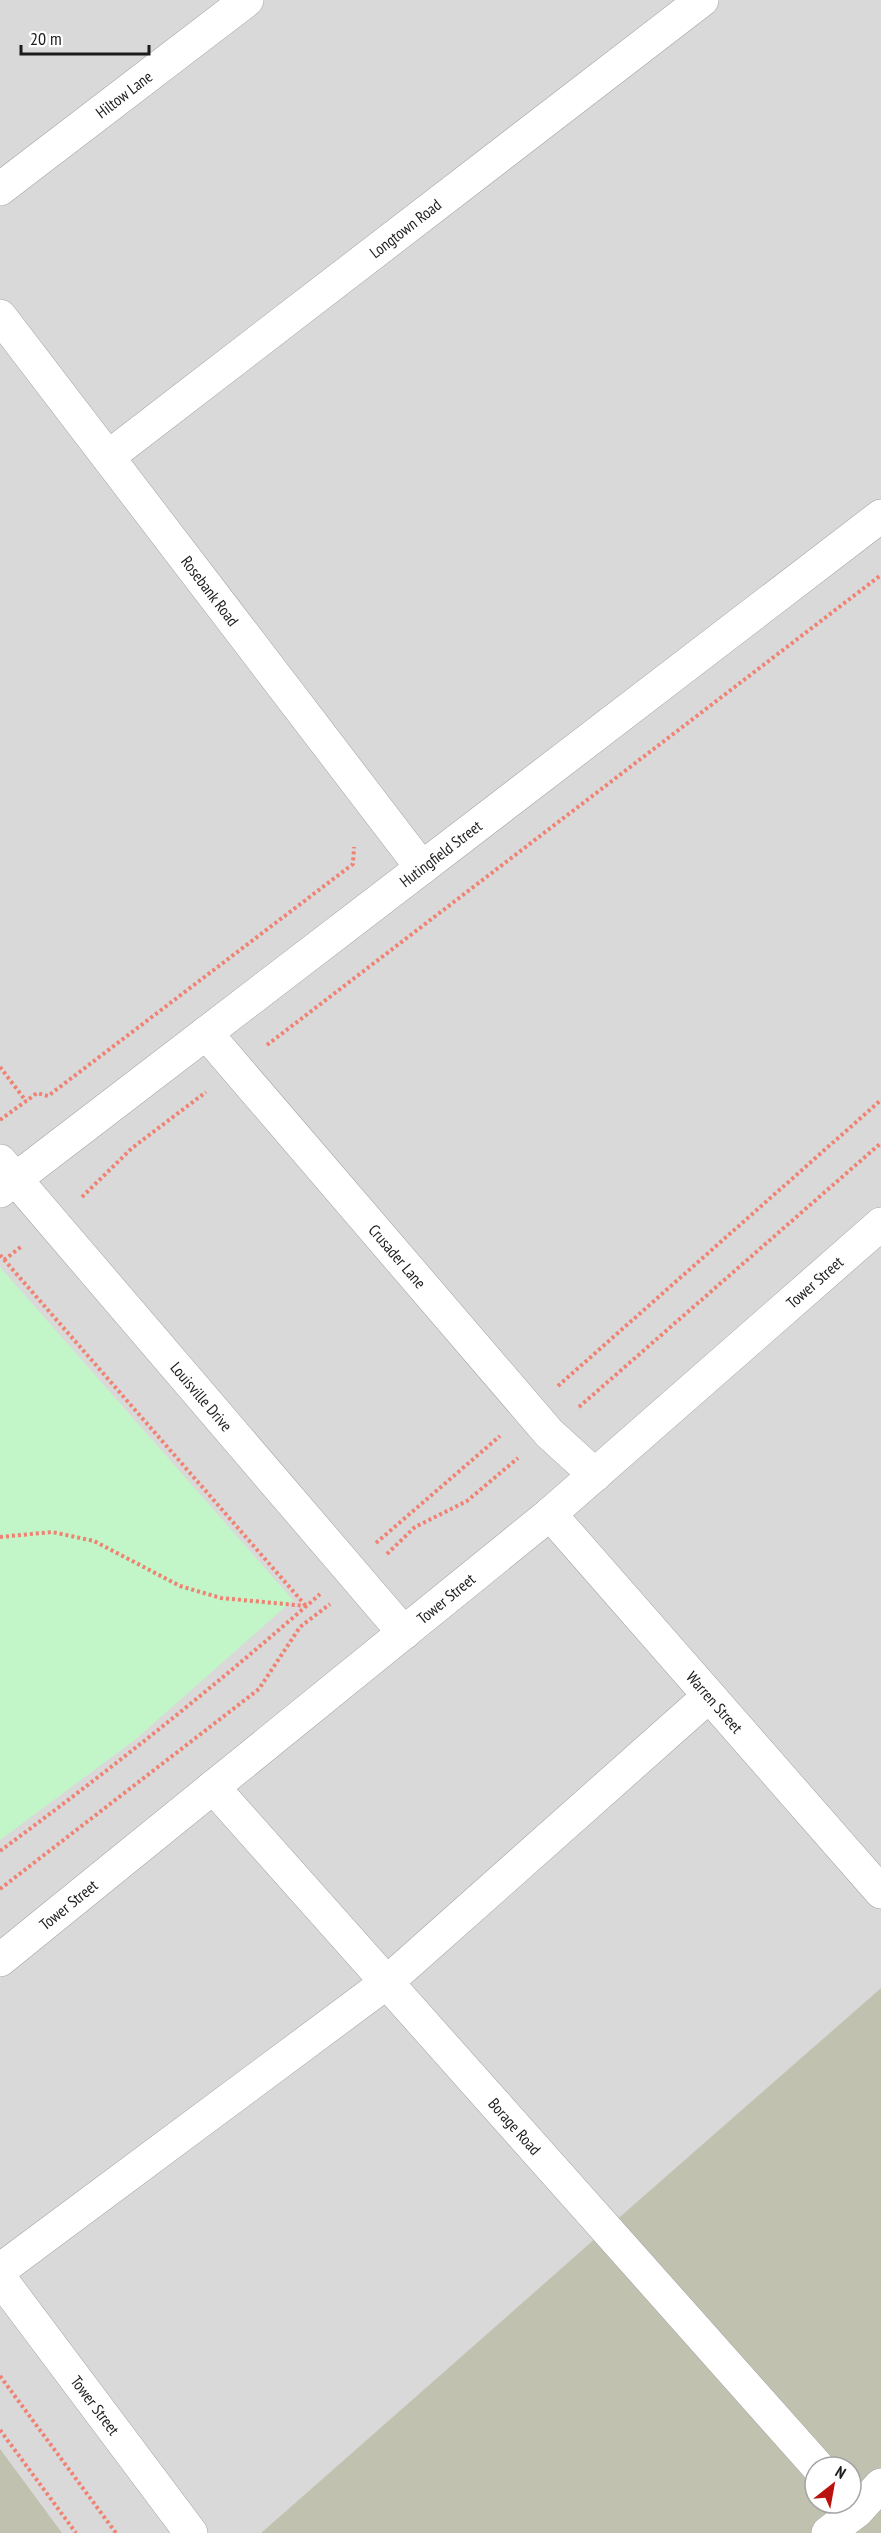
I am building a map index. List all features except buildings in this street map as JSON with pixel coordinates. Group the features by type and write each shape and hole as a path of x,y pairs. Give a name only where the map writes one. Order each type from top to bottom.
{"street":[{"name":"Hiltow Lane","path":"0,189 247,0"},
{"name":"Longtown Road","path":"108,457 702,0"},
{"name":"Rosebank Road","path":"0,315 422,868"},
{"name":"Hutingfield Street","path":"5,1177 206,1033 881,516"},
{"name":"Crusader Lane","path":"206,1033 539,1422 595,1475"},
{"name":"Louisville Drive","path":"5,1177 52,1223 404,1633"},
{"name":"Tower Street","path":"0,1960 549,1514 881,1224"},
{"name":"Warren Street","path":"549,1514 881,1892"},
{"path":"0,2270 386,1983 709,1696"},
{"name":"Borage Road","path":"213,1787 807,2455"},
{"name":"Tower Street","path":"0,2278 191,2533"},
{"path":"863,2500 881,2485"},
{"path":"828,2533 846,2515"}],"path":[{"path":"4,1260 75,1204 132,1148 881,575"},
{"path":"0,1120 37,1093 48,1096 353,864 355,848 348,839"},
{"path":"0,1067 26,1101"},
{"path":"0,1851 73,1797 247,1659 306,1606 353,1576 415,1527 467,1501 539,1422 881,1100"},
{"path":"0,1889 259,1689 300,1627 353,1576 881,1143"},
{"path":"0,1255 306,1606"},
{"path":"0,1537 52,1532 94,1541 180,1586 221,1598 306,1606"},
{"path":"0,2376 116,2533"},
{"path":"0,2430 76,2533"}],"shaded area":[{"path":"0,0 881,0 881,1988 261,2533 0,2533"},
{"path":"881,1988 881,2533 261,2533 605,2230"},
{"path":"0,2449 62,2533 0,2533"}],"green space":[{"path":"0,1267 293,1600 136,1739 0,1840"}]}
